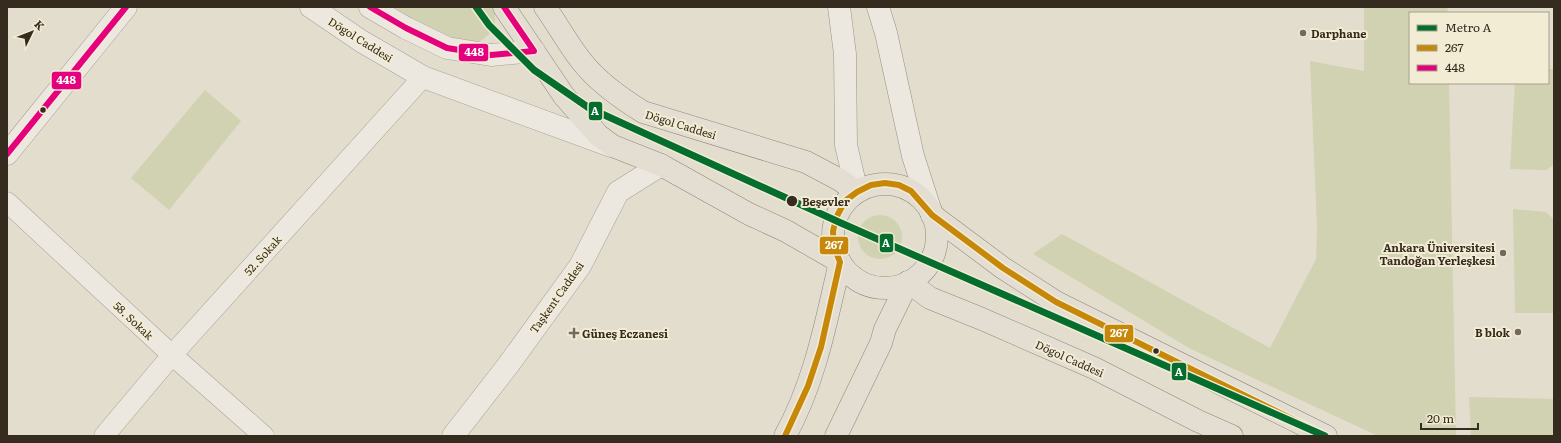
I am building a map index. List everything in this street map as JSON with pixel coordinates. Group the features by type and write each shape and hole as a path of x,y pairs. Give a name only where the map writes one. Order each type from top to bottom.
{"main road":[{"name":"Dögol Caddesi","path":"504,7 564,96 598,135 613,146 661,166 749,214 786,231 840,262"},
{"name":"Dögol Caddesi","path":"545,7 584,64 605,85 625,101 643,112 806,162 840,180 857,192"},
{"path":"534,51 562,31"},
{"path":"932,215 937,232 935,250 928,266 916,279 882,288 865,284 851,275 840,262 834,247 833,231 836,216 845,201 857,192 871,185 885,183 899,185 911,191 932,215 1002,268 1056,302 1326,436"},
{"path":"785,436 808,386 819,353 840,262"},
{"name":"Dögol Caddesi","path":"908,282 930,298 1094,368 1198,421 1232,436"},
{"path":"836,436 881,343 885,329 908,282"}],"street":[{"path":"7,154 126,7"},
{"name":"Dögol Caddesi","path":"311,7 361,41 423,77 613,146"},
{"path":"370,7 406,28 447,48 491,55 534,51"},
{"path":"839,7 845,54 846,145 857,192"},
{"path":"878,7 886,33 913,156 932,215"},
{"name":"52. Sokak","path":"104,436 172,355 423,77"},
{"name":"Taşkent Caddesi","path":"453,436 509,364 580,266 618,192 661,166"},
{"name":"58. Sokak","path":"7,202 172,355 264,436"}],"green space":[{"path":"394,7 495,7 495,28 485,38 478,42 468,43 457,41 434,32"},
{"path":"1364,7 1447,7 1448,12 1409,12 1409,84 1449,84 1456,436 1378,436 1189,348 1033,254 1062,234 1270,348 1316,259 1317,227 1310,61 1364,71"},
{"path":"1549,69 1554,69 1554,164 1547,170 1510,169 1515,84 1549,84"},
{"path":"205,90 241,121 169,210 131,178"},
{"path":"1513,209 1546,212 1554,220 1554,313 1515,313"},
{"path":"876,215 884,215 896,221 902,233 902,241 896,253 884,259 876,259 864,253 858,241 858,233 864,221"},
{"path":"1469,397 1554,399 1554,436 1471,436"}],"metro line":[{"name":"A","path":"476,7 489,25 534,70 589,108 841,223 1325,436"}],"transit line":[{"name":"448","path":"7,154 126,7"},
{"name":"448","path":"370,7 406,28 447,48 491,55 534,51 504,7"},
{"name":"267","path":"785,436 808,386 821,347 840,262 834,247 833,231 837,216 845,201 857,192 871,185 885,183 899,185 911,191 932,215 1003,268 1056,302 1326,436"}],"place":[{"name":"Darphane","path":"1303,33"},
{"name":"Beşevler","path":"792,201"},
{"name":"Ankara Üniversitesi Tandoğan Yerleşkesi","path":"1503,253"},
{"name":"B blok","path":"1518,332"},
{"name":"Güneş Eczanesi","path":"574,333"}]}
